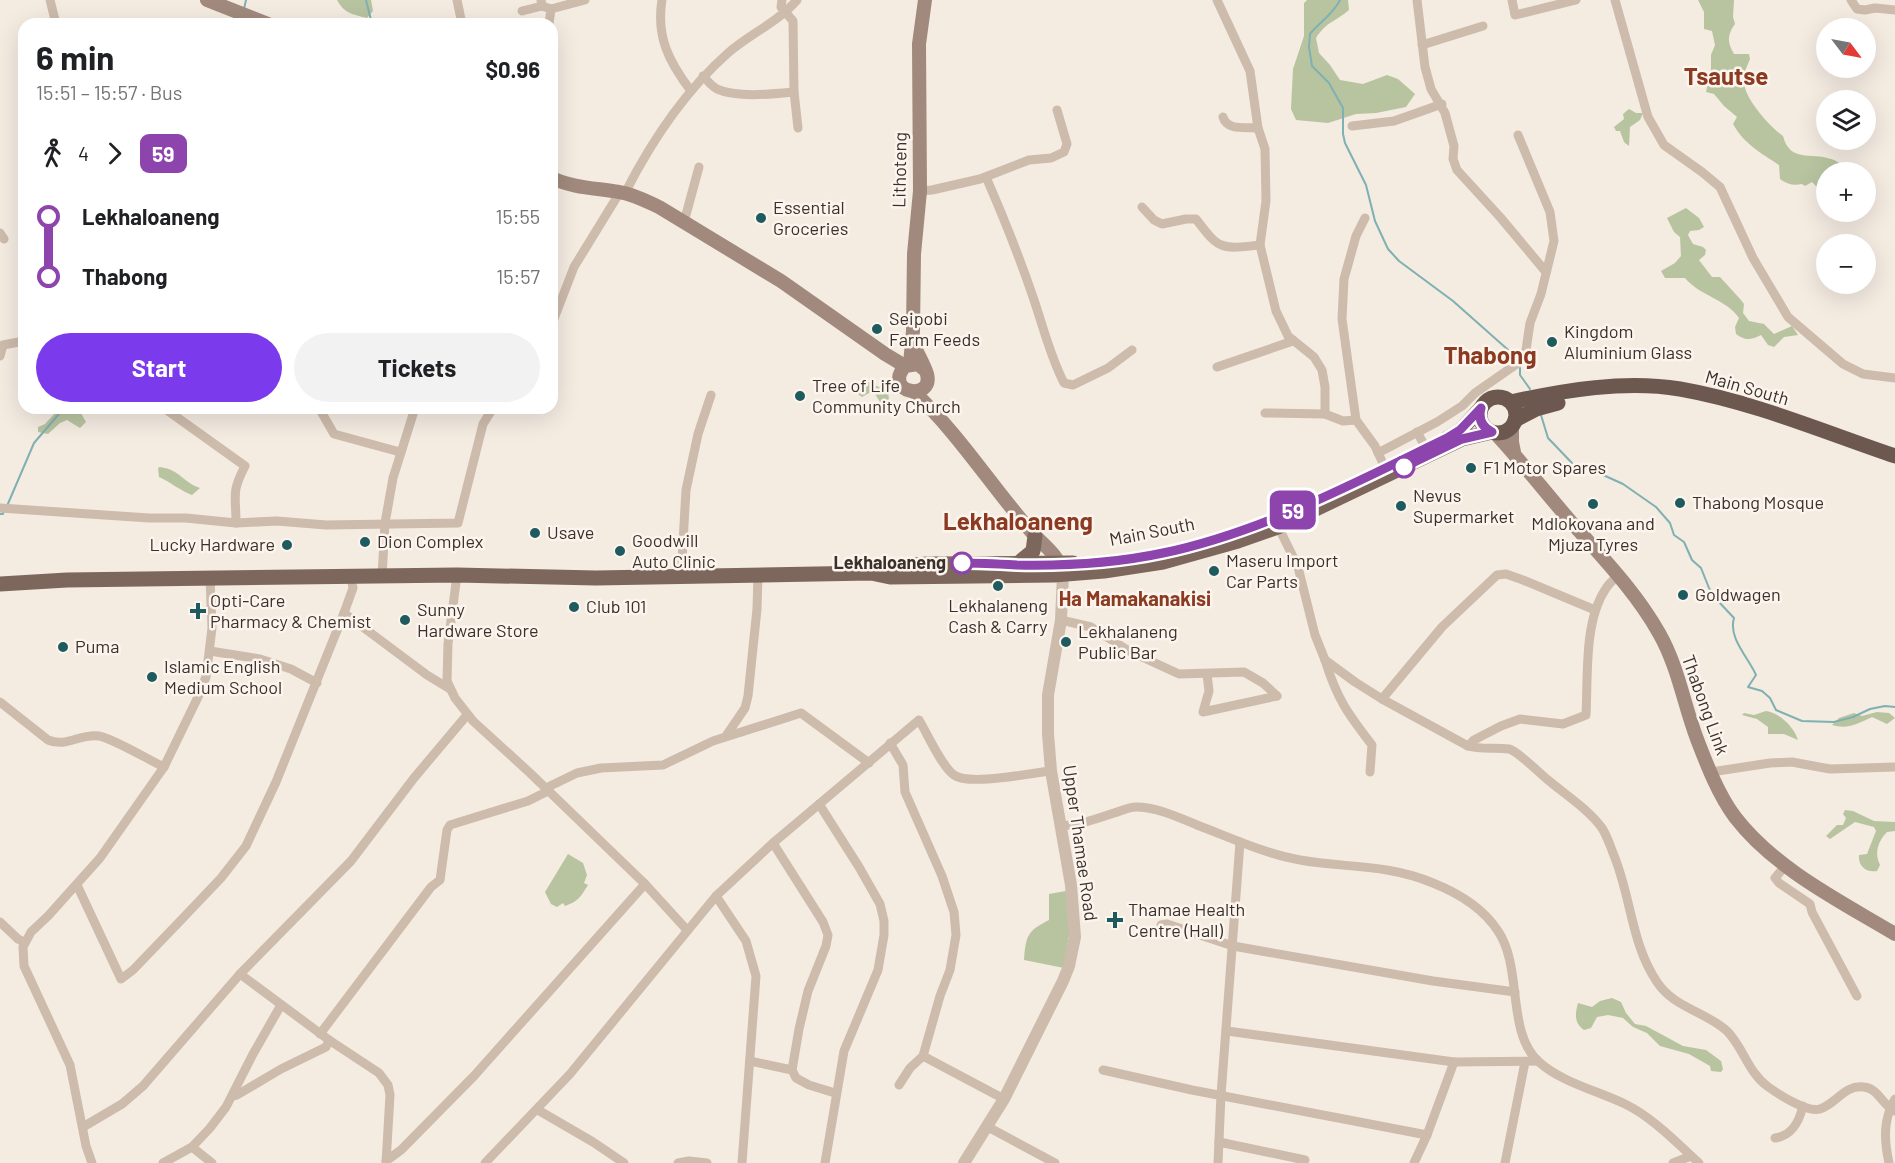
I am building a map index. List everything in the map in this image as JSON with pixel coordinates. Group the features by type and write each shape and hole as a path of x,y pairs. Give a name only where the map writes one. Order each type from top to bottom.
{"highway":[{"name":"Main South","path":"1481,408 1487,400 1497,396 1512,402 1599,387 1637,386 1680,389 1745,405 1895,456"},
{"name":"Main South","path":"1493,433 1505,432 1536,408 1600,397 1640,396 1679,399 1722,407 1895,467"},
{"path":"1512,402 1516,411 1514,423"},
{"path":"1481,408 1482,425 1493,433"}],"main road":[{"path":"207,0 231,7 254,18"},
{"name":"Lithoteng","path":"905,370 912,336 914,254 920,191 919,44 925,0"},
{"path":"558,180 579,187 639,197 660,207 781,281 905,370"},
{"path":"883,353 901,348 912,336"},
{"path":"912,336 926,375 935,411"},
{"path":"905,370 918,364 926,375 924,387 914,392"},
{"path":"905,370 901,386 914,392 935,411 1035,536 1054,554 1062,569"},
{"name":"Main South","path":"1276,522 1460,430 1481,408"},
{"path":"1514,423 1512,442 1514,452"},
{"name":"Main South","path":"871,573 890,577 1062,569 1163,554 1276,522 1462,439 1493,433"},
{"name":"Thabong Link","path":"1493,433 1514,452 1618,576 1660,634 1711,772 1734,815 1751,836 1786,866 1895,934"},
{"path":"1016,565 1033,551 1035,536"},
{"name":"Main South","path":"871,573 888,567 927,564 1016,565 1062,569"},
{"path":"0,584 67,580 210,578 457,575 596,578 871,573"}],"street":[{"path":"50,0 54,18"},
{"path":"457,0 461,18"},
{"path":"522,11 544,5 585,0"},
{"path":"782,0 781,7 793,21 794,92 798,128"},
{"path":"558,308 574,267 638,167 691,91 703,76 730,51 786,13 797,0"},
{"path":"1217,0 1250,71 1258,128 1266,149 1266,201 1260,245 1276,310 1283,329 1293,341 1314,357 1322,370 1325,387 1325,414"},
{"path":"1417,0 1425,68 1431,89 1442,104 1454,146 1453,159 1457,170 1546,272"},
{"path":"1512,0 1515,15 1576,0"},
{"path":"1615,0 1648,117 1664,145 1720,187 1753,258 1788,317 1843,364 1863,374 1895,378"},
{"path":"1851,0 1857,9 1895,10"},
{"path":"661,1 662,36 667,54 691,91"},
{"path":"1422,45 1483,26"},
{"path":"703,76 714,87 721,90 753,94 794,92"},
{"path":"1352,126 1394,121 1442,104"},
{"path":"920,191 986,177 1029,160 1051,158 1064,152 1067,144 1058,110"},
{"path":"1222,117 1224,123 1229,126 1258,128"},
{"path":"1378,453 1462,406 1475,393 1523,357 1530,323 1554,241 1550,212 1518,135"},
{"path":"684,222 699,167"},
{"path":"986,177 1007,225 1033,296 1050,355 1064,383 1073,385 1108,368 1132,350"},
{"path":"1142,207 1154,220 1162,224 1196,219 1217,244 1228,249 1260,245"},
{"path":"1365,218 1356,236 1344,279 1342,319 1356,420 1385,468"},
{"path":"1217,367 1293,341"},
{"path":"0,356 3,345 18,342"},
{"path":"681,577 686,490 698,434 711,395"},
{"path":"1265,413 1325,414 1343,421 1356,420"},
{"path":"172,414 244,466 235,485 236,523"},
{"path":"322,414 334,434 400,452"},
{"path":"382,577 385,523 393,478 413,414"},
{"path":"0,508 149,518 186,518 236,523 277,521 326,525 458,523 483,424 489,414"},
{"path":"1417,432 1426,448"},
{"path":"1276,522 1298,567 1315,635 1326,660 1334,688 1347,713 1372,745 1370,772"},
{"name":"Upper Thamae Road","path":"964,1163 1004,1099 1063,981 1075,937 1072,892 1051,771 1048,695 1061,620 1062,569"},
{"path":"1382,699 1442,627 1497,575 1506,574 1515,577 1595,610"},
{"path":"457,575 448,644 447,681 450,689 467,715 645,884 687,930"},
{"path":"726,736 745,708 748,696 757,609 758,575"},
{"path":"1468,746 1474,740 1520,719 1563,724 1586,715 1595,610 1605,589 1618,576"},
{"path":"77,885 122,979 134,970 183,918 246,846 276,782 344,613 352,588 351,577"},
{"path":"92,1163 70,1065 24,966 22,957 24,942 100,858 164,767 206,677 212,628 210,578"},
{"path":"344,613 418,669 450,689"},
{"path":"1061,620 1091,627 1129,651 1179,674 1244,672 1263,683 1276,696 1203,712 1209,691 1207,674"},
{"path":"210,651 260,659 291,669 316,683"},
{"path":"1326,660 1345,676 1382,699 1468,746 1479,749 1511,749 1589,813 1603,830 1619,867 1637,937 1657,983 1672,999 1726,1031 1766,1086 1803,1107 1816,1110 1850,1088 1864,1086 1874,1091 1892,1110"},
{"path":"0,702 56,744 70,742 88,735 102,736 164,767"},
{"path":"320,1034 431,887 440,880 447,830 450,825 528,801 577,773 601,768 663,765 726,736 801,712 869,763"},
{"path":"83,1127 122,1104 143,1086 240,974 351,861 414,778 467,715"},
{"path":"485,1163 570,1074 716,896 773,843 919,720 953,775 977,780 1051,771"},
{"path":"890,743 903,765 905,792 942,876 954,912 956,935 950,970 923,1056 910,1068 899,1085"},
{"path":"1711,772 1792,762 1830,769 1895,767"},
{"path":"819,804 880,904 884,921 878,970 844,1051 835,1093 831,1134 825,1163"},
{"path":"1061,826 1077,825 1134,807 1162,812 1240,842 1298,860 1394,870 1433,883 1466,900 1486,915 1508,950 1522,1036 1537,1061 1554,1072 1627,1105 1654,1124 1699,1163"},
{"path":"1218,1163 1240,842"},
{"path":"773,843 823,922 828,935 826,946 808,991 792,1070 796,1078 809,1085 835,1093"},
{"path":"1786,866 1775,878 1810,904 1816,921 1857,996"},
{"path":"386,1162 401,1150 474,1076 645,884"},
{"path":"716,896 746,941 756,976 741,1163"},
{"path":"0,922 24,942"},
{"path":"1161,925 1167,924 1233,946 1433,981 1515,992"},
{"path":"240,974 320,1034 379,1073 388,1085 390,1110 386,1162"},
{"path":"163,1163 192,1147 210,1128 231,1096 281,1005"},
{"path":"1227,1031 1454,1062 1537,1061"},
{"path":"231,1096 237,1095 281,1069 326,1047 329,1040"},
{"path":"923,1056 1004,1099"},
{"path":"750,1060 792,1070"},
{"path":"1414,1163 1454,1062"},
{"path":"1505,1163 1525,1062"},
{"path":"1103,1070 1427,1135"},
{"path":"1886,1162 1886,1123 1895,1099"},
{"path":"1775,1138 1785,1137 1790,1132 1798,1122 1803,1107"},
{"path":"538,1110 624,1163"},
{"path":"988,1127 1055,1163"},
{"path":"1219,1142 1305,1160"},
{"path":"192,1147 212,1163"},
{"path":"1673,1163 1691,1156"},
{"path":"678,1163 689,1161 707,1163"}],"green space":[{"path":"337,0 371,0 373,11 367,18 353,14 346,11"},
{"path":"1307,0 1348,0 1349,10 1328,25 1316,38 1319,53 1340,80 1363,84 1387,75 1398,79 1415,94 1406,107 1356,114 1328,123 1296,120 1291,109 1293,69 1304,36 1304,3"},
{"path":"1698,0 1734,0 1735,24 1729,35 1729,42 1734,54 1749,54 1750,59 1744,79 1745,89 1753,104 1771,126 1783,136 1791,150 1802,155 1823,157 1837,162 1816,162 1816,186 1812,182 1805,186 1790,184 1780,179 1779,165 1748,143 1733,124 1737,117 1714,94 1706,92 1711,69 1711,55 1715,45 1712,31 1704,29 1704,12"},
{"path":"1629,109 1636,113 1643,113 1640,120 1630,127 1629,146 1624,142 1620,131 1616,131 1614,127 1624,119 1623,114"},
{"path":"1686,208 1699,218 1704,227 1690,231 1688,235 1693,244 1706,250 1705,255 1699,260 1712,277 1720,277 1741,300 1744,304 1743,313 1749,321 1764,324 1774,334 1792,326 1798,335 1784,337 1774,347 1768,345 1761,335 1751,339 1742,338 1736,334 1735,327 1739,318 1727,306 1698,289 1685,278 1665,278 1661,271 1675,263 1681,256 1680,237 1674,232 1667,218"},
{"path":"868,382 888,391 889,400 884,404 871,392 862,397 858,394 860,386"},
{"path":"54,414 82,414 86,422 80,428 67,420 48,434 38,432 38,427 45,424"},
{"path":"158,468 177,473 189,483 200,488 192,495 184,491 159,477"},
{"path":"1766,711 1786,721 1798,740 1784,734 1768,734 1768,727 1757,719 1742,715 1744,713 1754,715"},
{"path":"1877,712 1889,713 1895,718 1887,724 1872,717 1848,726 1832,725 1839,718 1854,713 1862,716"},
{"path":"1845,810 1853,811 1874,821 1895,822 1895,831 1887,832 1879,843 1877,856 1880,865 1877,871 1866,870 1859,859 1859,855 1867,854 1876,831 1874,827 1855,822 1830,839 1826,836 1837,825 1843,825 1846,818 1843,814"},
{"path":"568,854 583,863 587,875 584,883 588,885 577,900 557,907 551,904 545,892"},
{"path":"1066,891 1071,922 1064,968 1024,960 1029,935 1049,920 1049,894"},
{"path":"1612,998 1621,1002 1635,1024 1646,1026 1683,1046 1706,1050 1721,1061 1723,1069 1721,1072 1711,1071 1710,1066 1689,1054 1660,1046 1647,1033 1633,1027 1623,1018 1608,1015 1597,1017 1591,1028 1584,1030 1578,1024 1576,1011 1578,1003 1592,1007 1600,1001"}],"waterway":[{"path":"244,9 246,0"},
{"path":"366,0 370,18"},
{"path":"1340,0 1310,34 1309,47 1312,66 1329,83 1343,108 1345,143 1366,185 1375,221 1388,249 1399,261 1453,301 1515,356"},
{"path":"1520,368 1520,375 1530,389"},
{"path":"7,506 34,443 59,414"},
{"path":"1541,415 1548,438 1572,463"},
{"path":"1579,469 1590,469 1623,484 1656,507 1670,523 1674,535 1684,542 1692,560 1701,568 1709,588 1734,618 1736,640 1756,675 1748,687 1762,691 1770,698 1776,710 1802,721 1834,722 1870,709 1895,707"},
{"path":"0,514 3,514 4,510"}],"bus line":[{"name":"59","path":"962,563 1038,565 1106,561 1163,554 1202,543 1274,518 1447,438 1460,430 1481,408 1479,414 1482,425 1492,432 1462,439 1404,467"}],"place":[{"name":"Essential Groceries","path":"761,218"},
{"name":"Seipobi Farm Feeds","path":"877,329"},
{"name":"Kingdom Aluminium Glass","path":"1552,342"},
{"name":"Tree of Life Community Church","path":"800,396"},
{"name":"F1 Motor Spares","path":"1471,468"},
{"name":"Thabong Mosque","path":"1680,503"},
{"name":"Mdlokovana and Mjuza Tyres","path":"1593,504"},
{"name":"Nevus Supermarket","path":"1401,506"},
{"name":"Usave","path":"535,533"},
{"name":"Dion Complex","path":"365,542"},
{"name":"Lucky Hardware","path":"287,545"},
{"name":"Goodwill Auto Clinic","path":"620,551"},
{"name":"Lekhaloaneng","path":"962,563"},
{"name":"Maseru Import Car Parts","path":"1214,571"},
{"name":"Lekhalaneng Cash & Carry","path":"998,586"},
{"name":"Goldwagen","path":"1683,595"},
{"name":"Club 101","path":"574,607"},
{"name":"Opti-Care Pharmacy & Chemist","path":"198,611"},
{"name":"Sunny Hardware Store","path":"405,620"},
{"name":"Lekhalaneng Public Bar","path":"1066,642"},
{"name":"Puma","path":"63,647"},
{"name":"Islamic English Medium School","path":"152,677"},
{"name":"Thamae Health Centre (Hall)","path":"1115,920"}],"district":[{"name":"Tsautse","path":"1726,77"},
{"name":"Thabong","path":"1490,356"},
{"name":"Lekhaloaneng","path":"1018,522"},
{"name":"Ha Mamakanakisi","path":"1135,599"}]}
